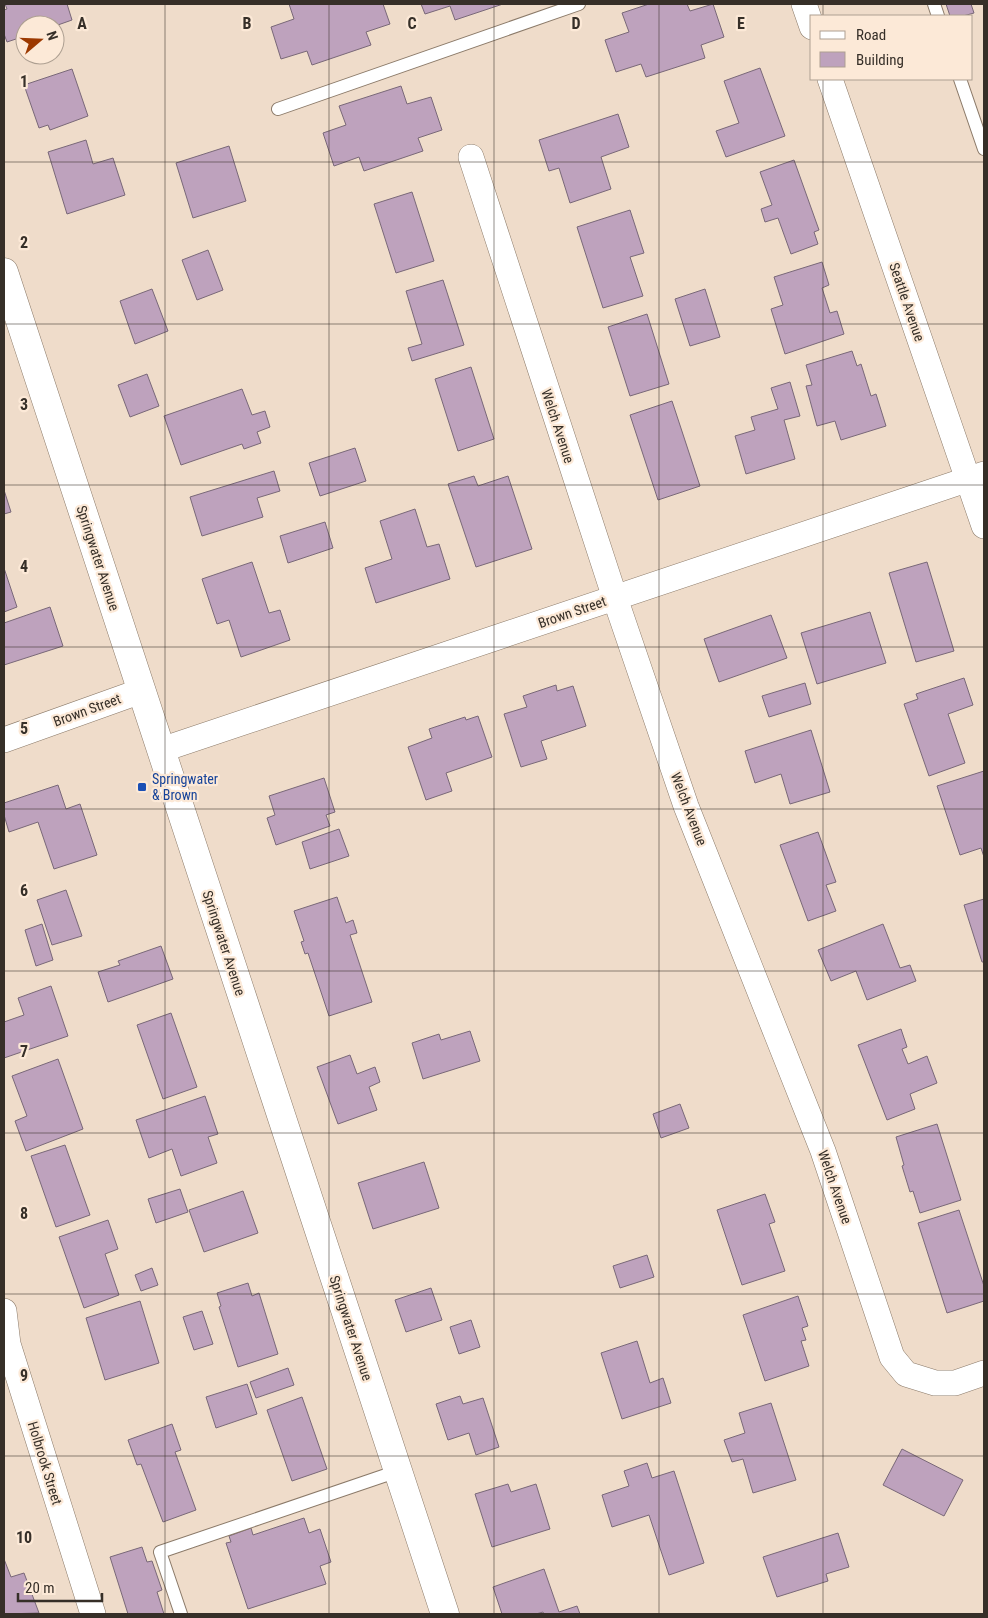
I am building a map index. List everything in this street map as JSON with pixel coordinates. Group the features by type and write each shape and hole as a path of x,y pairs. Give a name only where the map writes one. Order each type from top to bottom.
{"street":[{"path":"804,4 810,21"},
{"name":"Seattle Avenue","path":"830,80 976,477 984,526"},
{"name":"Welch Avenue","path":"471,157 614,598 686,806 823,1152 892,1357 906,1374 935,1383 954,1382 984,1373"},
{"name":"Springwater Avenue","path":"4,272 445,1614"},
{"name":"Brown Street","path":"160,750 976,477"},
{"name":"Brown Street","path":"4,740 141,691"},
{"name":"Holbrook Street","path":"4,1311 6,1345 93,1614"}],"lane":[{"path":"278,109 579,4"},
{"path":"960,80 984,149"},
{"path":"181,1614 160,1552 398,1471"}],"building":[{"path":"5,4 67,4 72,20 65,22 65,15 15,15 15,39 7,42 4,34 4,10 7,9"},
{"path":"289,4 383,4 390,24 366,32 371,45 312,65 307,51 281,59 271,27 294,19"},
{"path":"421,4 503,4 455,20 450,6 425,14"},
{"path":"649,4 687,4 690,11 713,4 724,37 701,45 705,58 646,77 641,64 616,72 605,40 629,32 622,13"},
{"path":"946,4 971,4 974,13 967,15 950,15"},
{"path":"760,68 785,136 726,157 716,131 739,123 724,81"},
{"path":"72,69 88,116 50,130 48,125 39,128 24,85"},
{"path":"401,86 407,104 431,97 442,130 418,138 423,151 364,171 359,157 334,166 323,133 346,125 339,106"},
{"path":"618,114 629,147 601,157 611,189 570,203 559,168 549,171 539,140"},
{"path":"86,140 93,164 113,158 125,195 67,214 48,152"},
{"path":"229,146 246,201 193,218 176,163"},
{"path":"794,160 819,230 814,232 818,244 791,254 778,218 765,222 761,209 772,205 760,172"},
{"path":"412,192 434,261 396,273 374,204"},
{"path":"630,210 644,253 630,257 643,296 603,308 577,227"},
{"path":"208,250 223,290 197,300 182,260"},
{"path":"822,262 829,285 822,288 830,313 837,311 844,334 785,354 771,309 783,305 774,277"},
{"path":"443,280 464,345 412,361 408,348 422,344 406,291"},
{"path":"152,289 168,331 135,344 120,301"},
{"path":"705,289 720,337 690,346 675,299"},
{"path":"647,314 669,384 630,396 608,327"},
{"path":"852,351 857,366 861,364 871,396 876,394 886,426 841,440 835,421 817,426 806,386 812,385 806,365"},
{"path":"471,367 494,439 458,451 435,379"},
{"path":"147,374 159,406 130,417 118,385"},
{"path":"790,382 800,416 784,420 795,459 746,474 735,436 755,430 751,417 778,409 771,388"},
{"path":"242,389 252,415 265,411 270,427 257,432 261,443 244,449 242,444 181,465 164,416"},
{"path":"672,401 700,486 658,500 630,415"},
{"path":"355,448 366,481 320,496 309,463"},
{"path":"274,471 280,491 257,498 263,517 202,536 190,497"},
{"path":"474,476 478,486 508,476 532,549 476,567 448,484"},
{"path":"4,490 11,512 4,514"},
{"path":"415,509 427,547 439,544 450,579 376,603 365,568 392,559 380,521"},
{"path":"325,522 333,548 288,563 280,536"},
{"path":"252,562 269,613 280,610 290,640 241,657 229,620 217,624 202,579"},
{"path":"927,562 954,651 916,662 889,573"},
{"path":"4,568 17,607 4,612"},
{"path":"50,607 63,646 4,665 4,623"},
{"path":"870,612 886,663 817,684 801,633"},
{"path":"771,615 787,658 719,682 704,639"},
{"path":"964,678 973,705 948,714 965,763 929,776 904,704 918,699 916,694"},
{"path":"805,683 811,704 769,717 762,696"},
{"path":"556,685 557,691 573,686 586,726 541,741 547,759 521,767 504,714 527,707 523,696"},
{"path":"478,716 492,757 446,773 452,791 426,800 408,747 432,738 429,729 465,717 466,720"},
{"path":"811,730 830,792 790,804 781,774 755,783 745,751"},
{"path":"984,771 984,857 981,848 960,855 937,786"},
{"path":"324,778 335,812 326,815 330,826 276,845 267,818 275,815 269,796"},
{"path":"58,785 66,809 80,804 97,855 54,869 38,822 9,832 4,815 4,803"},
{"path":"339,829 349,856 310,869 302,842"},
{"path":"818,832 836,882 826,885 836,911 808,921 780,845"},
{"path":"66,890 82,936 52,945 37,900"},
{"path":"337,897 346,923 353,920 357,933 350,935 372,1002 329,1016 308,953 305,954 301,942 304,941 294,911"},
{"path":"984,899 984,962 982,962 964,905"},
{"path":"42,924 53,960 36,966 25,930"},
{"path":"883,924 900,968 910,965 916,981 867,1000 856,971 831,981 818,950"},
{"path":"161,946 173,979 108,1002 98,972 120,965 118,961"},
{"path":"51,986 68,1036 4,1058 4,1022 24,1015 18,998"},
{"path":"171,1013 197,1087 163,1099 137,1025"},
{"path":"901,1029 907,1047 902,1049 908,1064 927,1056 937,1083 910,1094 915,1109 887,1120 858,1045"},
{"path":"470,1031 480,1061 423,1079 412,1043 439,1034 441,1040"},
{"path":"350,1055 357,1074 375,1067 380,1082 369,1087 377,1110 338,1124 317,1067"},
{"path":"58,1059 83,1129 26,1151 15,1121 27,1116 12,1076"},
{"path":"205,1096 218,1134 208,1137 217,1163 181,1176 172,1149 149,1158 136,1120"},
{"path":"680,1104 689,1128 661,1138 653,1114"},
{"path":"937,1124 961,1200 920,1213 913,1191 910,1192 896,1137"},
{"path":"65,1145 90,1215 56,1227 31,1156"},
{"path":"424,1162 439,1208 373,1229 358,1183"},
{"path":"180,1189 188,1212 156,1223 148,1199"},
{"path":"243,1191 258,1233 204,1252 189,1210"},
{"path":"765,1194 775,1222 769,1224 785,1271 742,1285 717,1210"},
{"path":"959,1210 984,1286 984,1301 947,1313 918,1223"},
{"path":"108,1220 118,1249 105,1254 119,1295 84,1308 59,1237"},
{"path":"647,1255 654,1277 620,1288 613,1266"},
{"path":"152,1268 158,1285 141,1291 135,1275"},
{"path":"248,1283 252,1296 259,1293 278,1354 238,1367 219,1307 221,1306 217,1293"},
{"path":"431,1288 442,1320 406,1332 395,1300"},
{"path":"798,1296 808,1326 802,1328 806,1340 801,1341 809,1366 765,1381 743,1315"},
{"path":"140,1301 159,1363 105,1380 86,1318"},
{"path":"202,1311 213,1344 194,1350 183,1317"},
{"path":"471,1320 480,1347 459,1354 450,1327"},
{"path":"637,1341 650,1383 663,1378 671,1403 622,1419 601,1353"},
{"path":"288,1368 294,1385 256,1398 250,1382"},
{"path":"247,1384 257,1414 216,1428 206,1397"},
{"path":"460,1396 463,1404 483,1398 499,1447 476,1455 469,1433 448,1440 436,1404"},
{"path":"302,1397 327,1469 292,1481 267,1410"},
{"path":"771,1403 796,1480 753,1493 743,1459 732,1462 724,1440 745,1433 739,1413"},
{"path":"172,1424 181,1450 175,1452 196,1510 163,1522 141,1464 137,1465 128,1440"},
{"path":"902,1449 963,1480 944,1516 883,1485"},
{"path":"647,1463 652,1478 674,1471 704,1563 669,1575 649,1515 612,1527 602,1495 629,1486 624,1471"},
{"path":"508,1484 511,1492 536,1484 550,1529 492,1547 475,1494"},
{"path":"304,1518 309,1533 320,1529 331,1562 320,1566 326,1584 248,1609 226,1543 231,1542 229,1536 251,1528 253,1535"},
{"path":"838,1533 849,1567 826,1574 828,1581 777,1597 763,1557"},
{"path":"142,1547 147,1562 152,1561 162,1590 157,1592 164,1614 128,1614 110,1557"},
{"path":"4,1559 11,1577 24,1573 39,1613 4,1614"},
{"path":"544,1569 559,1612 577,1606 580,1614 544,1614 543,1612 536,1614 502,1614 493,1587"}],"place":[{"name":"Springwater & Brown","path":"142,787"}]}
